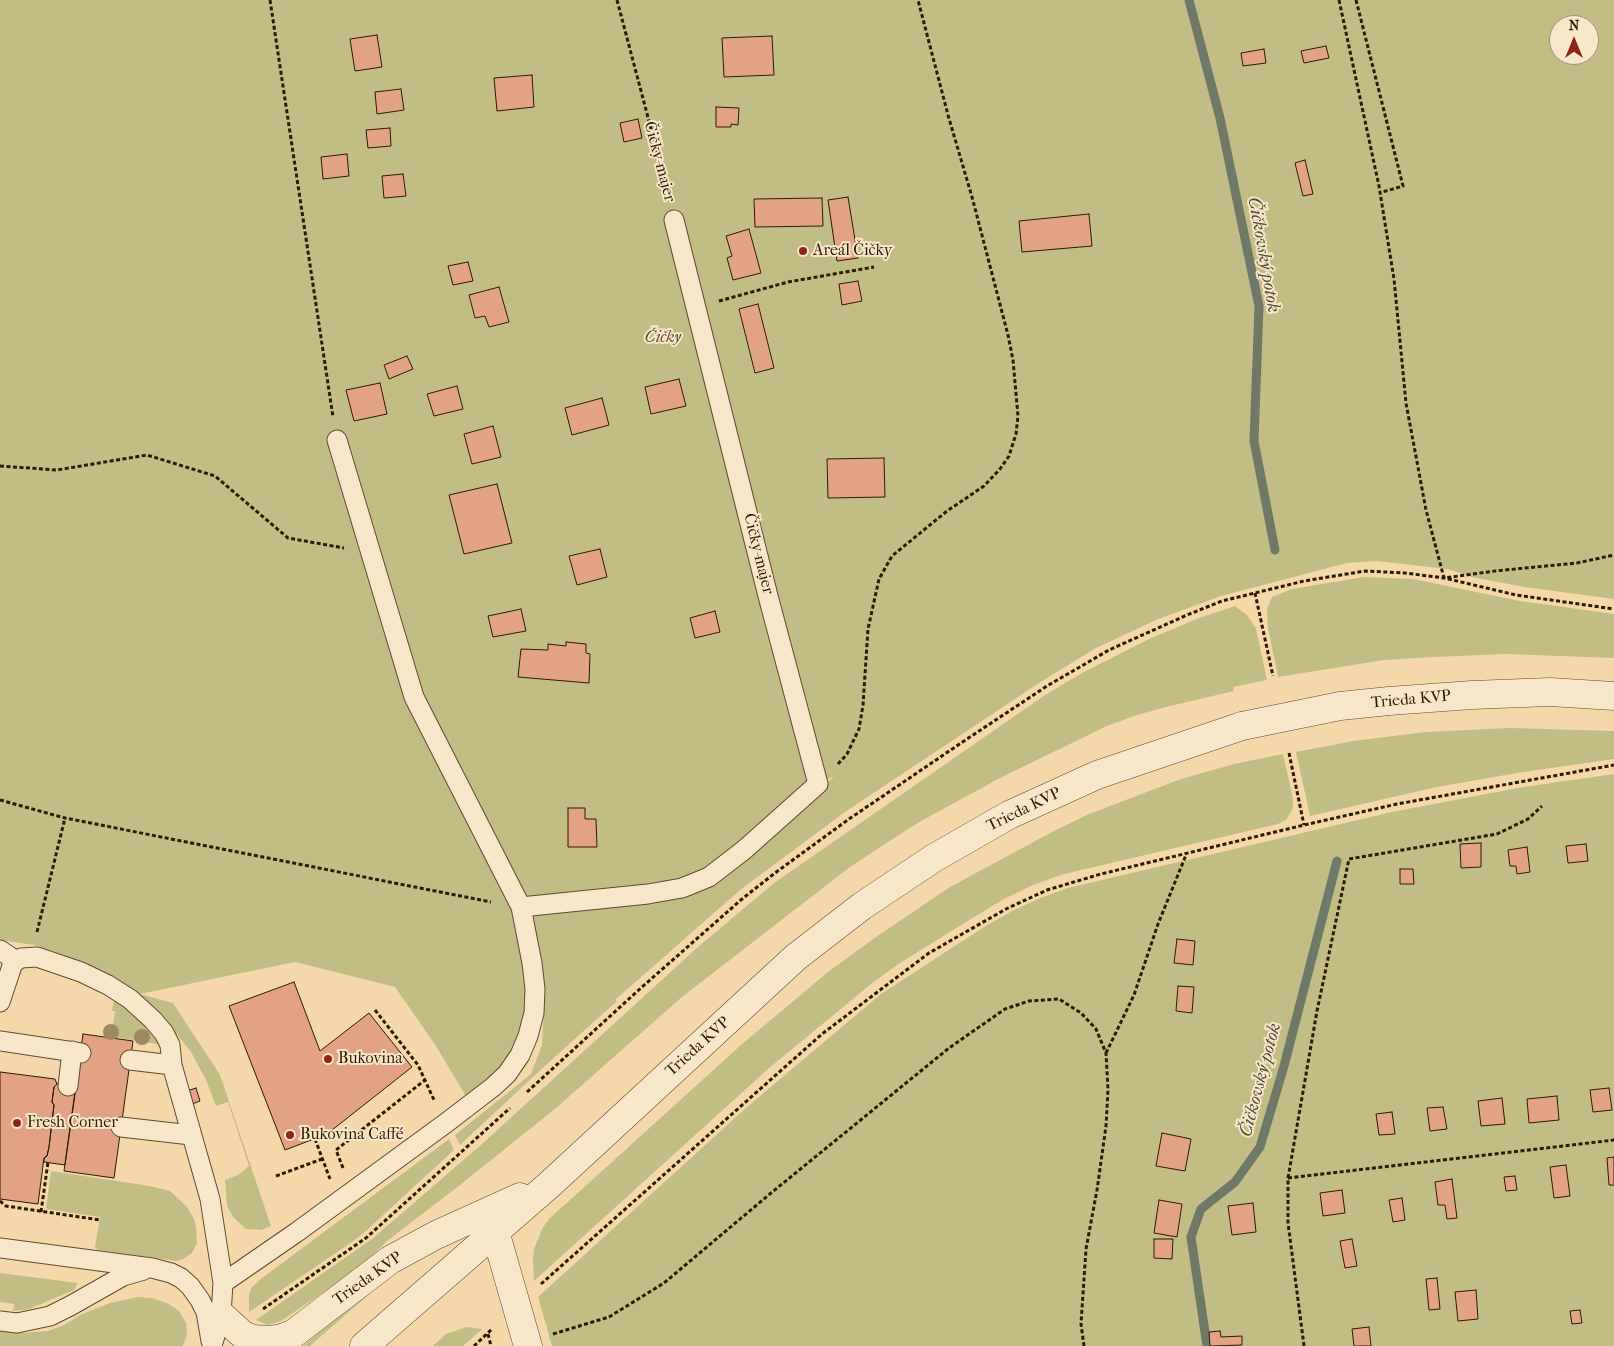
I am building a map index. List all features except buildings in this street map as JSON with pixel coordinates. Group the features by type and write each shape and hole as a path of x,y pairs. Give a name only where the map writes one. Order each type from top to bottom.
{"street":[{"name":"Trieda KVP","path":"364,1346 549,1184 796,958 862,906 926,863 1010,815 1097,775 1242,726 1290,715 1340,706 1472,695 1550,692 1614,696"},
{"name":"Trieda KVP","path":"221,1315 243,1335 253,1339 269,1340 293,1334 390,1260 436,1235 549,1184"},
{"path":"496,1231 527,1345"}],"lane":[{"name":"Čičky-majer","path":"674,220 768,596 818,784"},
{"path":"223,1283 297,1232 446,1123 507,1074 520,1054 528,1036 534,1013 535,989 532,962 521,907 414,698 337,440"},
{"path":"521,907 648,894 682,888 709,877 744,850 818,784"},
{"path":"0,1002 7,956 21,958 29,956 50,960 108,985 130,999 164,1033 170,1045 172,1065 210,1199 223,1283 221,1315 212,1346"},
{"path":"0,1042 77,1052 68,1086"},
{"path":"130,1060 172,1065"},
{"path":"121,1127 191,1136"},
{"path":"0,1248 152,1268 181,1278 190,1286 206,1312 212,1346"},
{"path":"0,1320 17,1323 50,1316 123,1276 152,1268"}],"path":[{"path":"270,0 337,440"},
{"name":"Čičky-majer","path":"617,0 674,220"},
{"path":"818,784 848,754 859,729 863,705 868,629 879,579 892,556 941,516 984,486 1009,456 1016,434 1018,416 1017,392 1008,335 918,0"},
{"path":"1339,0 1379,193 1394,279 1406,403 1426,510 1444,578"},
{"path":"1356,0 1403,186 1379,193"},
{"path":"730,298 788,282 874,267"},
{"path":"0,466 57,470 147,455 215,476 288,538 370,552"},
{"path":"1444,578 1577,563 1614,555"},
{"path":"522,1097 642,987 742,899 774,874 866,808 1047,686 1109,650 1187,614 1222,601 1304,581 1365,570 1444,578 1516,595 1614,610"},
{"path":"1255,593 1273,676"},
{"path":"1288,753 1304,826"},
{"path":"516,1306 822,1034 929,953 1006,909 1047,890 1101,874 1397,804 1614,765"},
{"path":"0,800 65,818 521,907"},
{"path":"1304,1346 1288,1224 1288,1178 1317,1010 1350,859 1497,834 1528,819 1542,806"},
{"path":"7,956 34,945 65,818"},
{"path":"1106,1053 1134,995 1158,924 1186,855"},
{"path":"527,1345 609,1316 664,1283 949,1048 1005,1008 1028,1001 1059,999 1081,1013 1096,1029 1106,1053 1108,1090 1106,1126 1086,1249 1081,1324 1084,1346"},
{"path":"375,1010 418,1065 461,1154"},
{"path":"346,1174 336,1150 425,1080"},
{"path":"261,1310 366,1238 461,1154 515,1103"},
{"path":"315,1138 327,1171"},
{"path":"1288,1178 1614,1140"},
{"path":"276,1176 322,1159"},
{"path":"41,1212 48,1162"},
{"path":"0,1201 6,1206 100,1220"},
{"path":"488,1334 491,1346"}],"green space":[{"name":"Čičky","path":"0,0 1614,0 1614,599 1524,587 1472,577 1447,569 1377,561 1347,563 1221,596 1156,620 1096,648 1039,683 845,812 740,890 615,1000 617,1001 460,1145 455,1135 531,1074 542,1045 545,988 532,913 648,901 685,894 711,883 796,814 834,776 818,784 744,850 709,877 682,888 648,894 521,907 532,963 535,989 534,1013 528,1036 520,1055 507,1074 471,1105 436,1046 395,987 295,962 140,994 173,1003 220,1075 271,1226 261,1230 246,1229 233,1217 227,1206 225,1180 238,1175 249,1166 228,1102 216,1106 206,1080 191,1052 175,1032 138,994 114,979 53,951 34,945 0,940"},
{"path":"1364,577 1413,579 1520,601 1614,614 1614,658 1506,654 1433,657 1384,660 1278,677 1268,628 1267,609 1272,597 1292,589"},
{"path":"1235,606 1247,615 1256,629 1267,680 1233,687 1234,691 1166,707 1107,726 1002,777 921,821 850,867 682,997 556,1108 387,1241 372,1256 340,1281 281,1321 268,1325 256,1320 372,1239 482,1144 698,947 774,883 1045,695 1082,673 1147,640 1199,618"},
{"path":"1510,728 1614,731 1614,759 1437,787 1310,816 1296,752 1353,741 1426,732"},
{"path":"1283,754 1293,799 1293,808 1286,820 1278,824 1064,874 1033,885 1004,899 953,930 897,965 871,984 768,1069 534,1281 534,1249 542,1229 549,1219 741,1045 828,972 876,937 950,887 1089,814 1181,779 1234,764"},
{"path":"1614,774 1614,1346 552,1346 538,1297 747,1107 881,994 1012,911 1068,888 1392,812 1523,787"},
{"path":"114,1000 133,1011 163,1045 109,1036 110,1026 113,1026 115,1011 112,1011"},
{"path":"449,1139 454,1150 367,1230 249,1312 251,1288 262,1278"},
{"path":"51,1171 150,1186 170,1191 187,1207 194,1219 197,1243 192,1253 177,1261 98,1250 95,1247 100,1217 46,1209"},
{"path":"0,1273 78,1283 74,1290 29,1309 13,1311 14,1304 0,1302"},
{"path":"388,1273 392,1274 310,1346 303,1346"},
{"path":"138,1297 152,1298 169,1304 179,1311 186,1323 187,1334 183,1346 0,1346 0,1330 20,1333 48,1331 110,1303"},
{"path":"466,1327 482,1329 463,1346 433,1346 446,1334"}],"waterway":[{"name":"Čičkovský potok","path":"1189,0 1220,118 1259,306 1254,441 1275,550"},
{"name":"Čičkovský potok","path":"1207,1346 1191,1237 1201,1209 1235,1182 1260,1147 1284,1066 1337,861"}],"place":[{"name":"Areál Čičky","path":"803,251"},
{"name":"Bukovina","path":"328,1059"},
{"name":"Fresh Corner","path":"17,1123"},
{"name":"Bukovina Caffé","path":"290,1135"}]}
